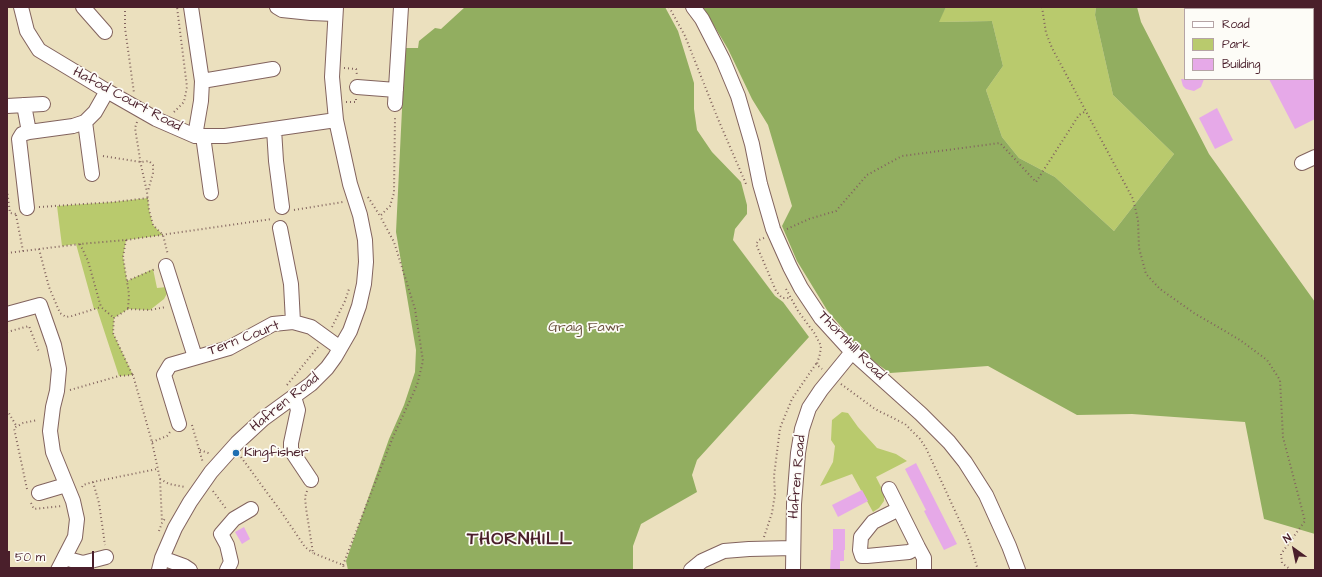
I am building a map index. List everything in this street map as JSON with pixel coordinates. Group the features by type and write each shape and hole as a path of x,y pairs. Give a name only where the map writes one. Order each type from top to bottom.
{"street":[{"name":"Hafod Court Road","path":"21,7 27,31 39,50 137,108 156,118 199,136 225,136 336,120"},
{"path":"83,7 105,32"},
{"path":"191,7 202,81 199,136 211,193"},
{"path":"277,7 282,10 311,13 335,10"},
{"path":"357,86 396,97 401,7"},
{"name":"Thornhill Road","path":"693,7 702,19 723,60 738,96 752,144 760,184 773,229 801,288 821,318 852,352 921,414 949,442 965,462 990,502 1018,570"},
{"name":"Hafren Road","path":"160,564 176,528 190,502 211,472 237,443 289,393 311,384 327,368 350,331 359,306 364,284 366,262 365,240 360,215 350,184 336,120 332,77 335,10"},
{"path":"202,81 273,69"},
{"path":"21,211 19,139 22,134 73,126 85,122 95,112 107,91"},
{"path":"7,106 43,104"},
{"path":"24,105 29,132"},
{"path":"85,122 92,174"},
{"name":"Tern Court","path":"274,129 281,216 291,284 293,322"},
{"path":"1302,164 1315,157"},
{"name":"Tern Court","path":"166,266 195,357"},
{"path":"7,314 40,305 54,345 59,369 58,391 53,407 50,431 53,452 73,500 77,519 75,537 61,564"},
{"name":"Tern Court","path":"179,424 164,375 170,365 228,348 274,324 293,322 311,327 340,348"},
{"name":"Hafren Road","path":"793,570 794,504 798,453 802,429 810,408 831,377 852,352"},
{"path":"289,393 298,410 291,443 291,450 311,480"},
{"path":"40,493 66,484"},
{"path":"889,489 924,558 924,570"},
{"path":"227,570 231,562 227,545 221,534 234,519 251,509"},
{"path":"899,509 873,522 861,537 860,550 862,556 909,552 918,548"},
{"path":"691,570 702,561 724,551 761,548 793,548"},
{"path":"61,564 83,563 106,557"},
{"path":"160,564 184,566 190,570"}],"path":[{"path":"125,7 125,28 137,108 135,128 148,192 149,210 153,225 163,235 171,264 153,269 127,281"},
{"path":"169,113 175,112 184,102 187,87 177,7"},
{"path":"1041,7 1046,33 1052,48 1133,199 1138,220 1139,248 1146,274 1160,289 1194,313 1240,340 1267,360 1280,380 1283,437 1305,521 1281,554 1282,562 1291,570"},
{"path":"341,68 356,69 356,102 343,102"},
{"path":"380,216 390,206 394,193 396,97"},
{"path":"786,230 809,219 836,211 867,175 902,156 1000,143 1036,182 1079,115 1086,111"},
{"path":"90,156 104,156 141,162 149,161 153,165 153,173 148,192"},
{"path":"7,190 10,213 148,198"},
{"path":"344,570 343,565 393,438 417,385 423,361 414,309 394,242 366,193"},
{"path":"7,253 163,235 281,216 348,201"},
{"path":"21,211 23,251"},
{"path":"764,238 759,240 756,244 776,291 782,298 790,298"},
{"path":"126,240 123,257 129,294 128,309"},
{"path":"80,244 88,262 101,307 114,318"},
{"path":"39,249 49,287 60,313 66,317 101,307"},
{"path":"289,393 308,358 327,338 345,301 349,287"},
{"path":"114,318 128,309 150,310 179,306"},
{"path":"114,318 113,333 133,374 152,442 160,479 162,523"},
{"path":"7,332 29,326 39,352"},
{"path":"761,548 772,513 775,494 774,476 780,428 800,387 816,364 831,377 875,409 905,424 920,439 926,448 968,539 978,570"},
{"path":"58,391 68,391 119,376 133,374"},
{"path":"7,410 17,427"},
{"path":"199,449 216,455"},
{"path":"245,451 240,457 282,513 305,547 313,553 343,565"},
{"path":"160,479 169,484 186,487 182,493"},
{"path":"311,480 305,498 313,553"},
{"path":"93,482 99,503 105,537 106,557"},
{"path":"209,486 234,519"},
{"path":"157,536 162,523 170,511"}],"green space":[{"name":"Graig Fawr","path":"465,7 665,7 678,31 694,83 694,109 697,130 712,152 741,182 747,205 747,214 735,229 733,240 775,296 783,302 809,337 697,460 692,475 697,492 641,524 633,546 633,570 348,570 346,561 389,439 404,405 415,372 416,350 396,232 405,48 418,48 419,41 435,28 441,29"},
{"path":"703,7 946,7 939,22 992,21 1003,66 986,90 1002,137 1019,158 1055,177 1114,231 1174,154 1113,95 1095,15 1096,7 1137,7 1141,22 1209,154 1315,302 1315,534 1264,519 1245,422 1132,414 1077,415 988,366 890,373 866,356 827,310 797,261 782,226 792,206 768,125 752,99 728,49"},
{"path":"946,7 1096,7 1095,15 1113,95 1174,154 1114,231 1055,177 1019,158 1002,137 986,90 1003,66 992,21 938,22"},
{"path":"148,198 149,210 153,225 163,235 126,240 123,257 127,281 153,269 157,288 167,287 169,290 164,299 150,310 128,309 114,318 113,333 133,375 119,376 97,309 94,309 76,244 62,246 57,206"},
{"path":"842,412 848,413 858,427 877,448 896,454 907,461 876,477 884,493 884,501 879,508 873,512 852,474 820,486 833,462 835,446 831,440 832,420"}],"building":[{"path":"1181,79 1204,80 1201,87 1194,91 1186,89 1183,86"},
{"path":"1315,79 1315,119 1295,129 1270,80"},
{"path":"1217,108 1233,140 1215,149 1199,118"},
{"path":"916,463 957,544 944,550 905,469"},
{"path":"862,490 868,501 838,517 832,505"},
{"path":"244,527 250,539 242,544 235,532"},
{"path":"833,529 845,529 844,561 840,561 840,570 830,570 831,550 833,550"}],"place":[{"name":"Kingfisher","path":"236,453"}],"district":[{"name":"THORNHILL","path":"520,540"}]}
